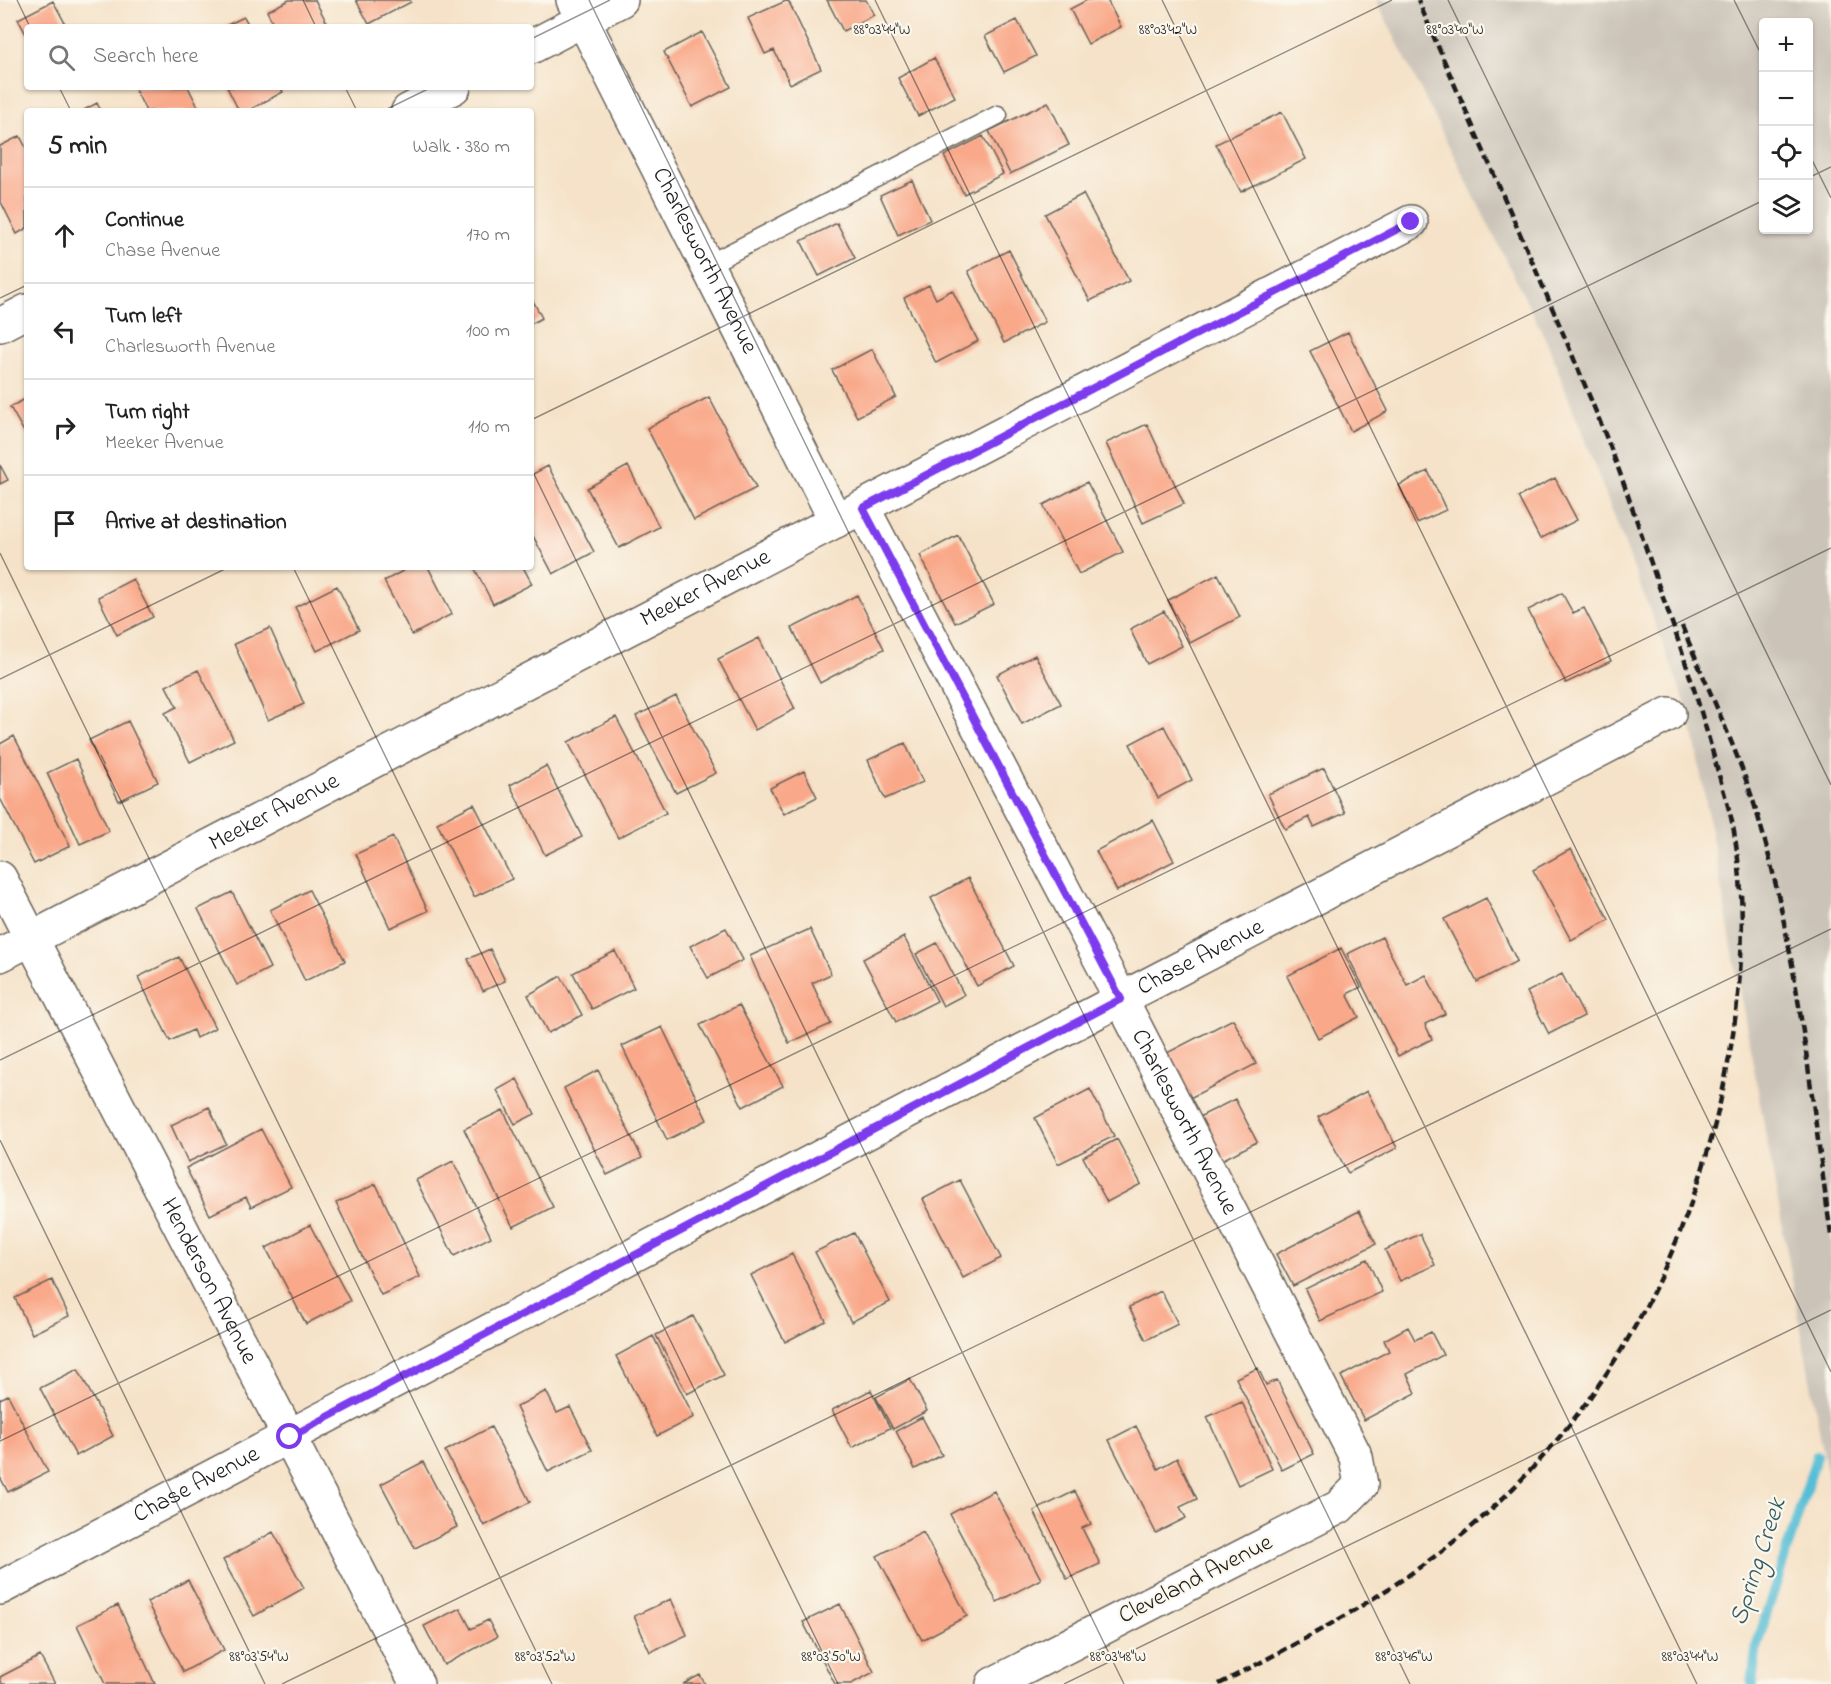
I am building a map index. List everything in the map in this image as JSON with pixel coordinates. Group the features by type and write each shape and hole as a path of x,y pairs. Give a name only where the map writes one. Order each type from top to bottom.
{"street":[{"path":"534,45 578,10 621,0"},
{"name":"Charlesworth Avenue","path":"578,10 707,265 1121,999 1356,1457 1361,1485"},
{"path":"414,108 448,90"},
{"name":"Meeker Avenue","path":"0,955 1411,222"},
{"path":"0,326 24,313"},
{"name":"Chase Avenue","path":"0,1588 1669,714"},
{"name":"Henderson Avenue","path":"0,878 417,1684"},
{"name":"Cleveland Avenue","path":"993,1684 1339,1507 1361,1485"}],"lane":[{"path":"707,265 998,115"}],"shaded area":[{"path":"1376,0 1831,0 1831,1495 1690,715 1548,344"}],"building":[{"path":"289,0 315,0 327,24 274,24 267,11"},
{"path":"356,0 410,0 411,2 369,24"},
{"path":"788,0 821,69 790,84 774,50 765,54 748,18"},
{"path":"827,0 866,0 874,15 843,31"},
{"path":"1087,0 1107,0 1121,27 1088,44 1070,9"},
{"path":"53,1 65,24 24,24 24,30 18,19"},
{"path":"244,17 248,24 229,24"},
{"path":"1017,20 1036,56 1004,72 985,36"},
{"path":"702,32 731,87 692,107 664,52"},
{"path":"934,58 955,97 918,116 898,78"},
{"path":"136,90 190,90 198,108 144,108"},
{"path":"228,90 282,90 283,92 253,108 238,108"},
{"path":"1048,102 1069,145 1010,174 989,131"},
{"path":"97,103 100,108 88,108"},
{"path":"1282,112 1306,159 1241,192 1216,144"},
{"path":"20,136 24,144 24,230 17,234 0,200 0,146"},
{"path":"983,136 1003,174 964,194 944,156"},
{"path":"912,180 930,220 898,235 880,195"},
{"path":"1083,194 1129,281 1090,301 1045,214"},
{"path":"837,223 855,258 819,276 801,241"},
{"path":"1009,250 1045,322 1004,343 968,271"},
{"path":"929,285 936,299 952,290 978,341 936,363 904,298"},
{"path":"534,303 542,318 534,322"},
{"path":"1348,332 1388,411 1351,431 1310,351"},
{"path":"872,349 896,397 857,417 832,370"},
{"path":"709,397 756,488 694,520 647,428"},
{"path":"24,400 24,432 10,407"},
{"path":"1147,424 1184,504 1143,523 1106,443"},
{"path":"0,465 8,480 0,484"},
{"path":"548,466 594,552 553,574 534,538 534,473"},
{"path":"628,466 659,527 619,548 587,488"},
{"path":"1428,471 1446,510 1417,523 1399,485"},
{"path":"1555,478 1577,520 1540,539 1518,497"},
{"path":"1087,482 1123,552 1079,574 1043,505"},
{"path":"958,535 994,604 955,623 920,555"},
{"path":"404,570 430,570 452,614 412,635 384,581"},
{"path":"476,570 525,570 532,584 493,604"},
{"path":"1218,574 1240,617 1190,643 1168,600"},
{"path":"133,579 153,617 117,635 98,597"},
{"path":"337,586 359,630 317,651 295,607"},
{"path":"1562,593 1573,613 1584,608 1611,661 1566,683 1528,610"},
{"path":"857,595 884,649 820,683 792,628"},
{"path":"1164,611 1182,646 1147,664 1130,629"},
{"path":"270,628 304,704 268,720 234,644"},
{"path":"759,638 795,709 755,730 718,659"},
{"path":"1035,655 1061,704 1022,724 997,675"},
{"path":"198,670 234,740 190,762 165,713 177,707 166,686"},
{"path":"676,696 716,773 676,793 636,716"},
{"path":"616,717 666,813 618,838 568,742"},
{"path":"128,721 158,782 119,801 89,740"},
{"path":"1164,726 1192,780 1158,798 1130,744"},
{"path":"14,736 70,846 34,864 0,798 0,744"},
{"path":"905,743 923,782 885,799 868,760"},
{"path":"76,759 109,831 80,844 47,773"},
{"path":"546,766 582,837 545,855 510,785"},
{"path":"1324,768 1345,813 1314,827 1309,817 1285,829 1268,794"},
{"path":"804,771 817,797 784,814 770,788"},
{"path":"474,804 512,879 474,897 437,823"},
{"path":"1153,820 1174,861 1117,891 1096,851"},
{"path":"393,837 428,911 390,928 356,854"},
{"path":"1571,849 1609,920 1571,940 1533,870"},
{"path":"968,878 1014,966 977,986 931,898"},
{"path":"309,890 345,961 305,981 270,910"},
{"path":"232,892 270,968 237,985 198,909"},
{"path":"1486,898 1517,961 1477,982 1444,919"},
{"path":"726,928 743,960 708,978 690,946"},
{"path":"810,929 831,974 812,983 831,1024 789,1043 750,956"},
{"path":"904,937 937,1001 896,1022 863,959"},
{"path":"1382,937 1407,985 1426,975 1445,1014 1425,1024 1432,1039 1398,1056 1347,954"},
{"path":"937,943 964,995 943,1006 916,954"},
{"path":"1341,948 1361,987 1347,994 1359,1017 1318,1038 1287,976"},
{"path":"490,949 505,981 483,991 468,959"},
{"path":"615,951 634,988 592,1009 573,973"},
{"path":"179,957 215,1028 196,1038 193,1030 170,1041 138,977"},
{"path":"1562,974 1584,1016 1549,1034 1527,992"},
{"path":"561,976 582,1015 548,1033 528,995"},
{"path":"739,1005 783,1086 743,1107 700,1025"},
{"path":"1233,1019 1256,1064 1186,1100 1163,1055"},
{"path":"662,1027 707,1120 667,1140 622,1046"},
{"path":"598,1070 642,1158 607,1175 564,1088"},
{"path":"517,1079 535,1114 515,1124 497,1090"},
{"path":"1090,1089 1114,1136 1058,1164 1035,1118"},
{"path":"1367,1091 1397,1148 1348,1173 1318,1117"},
{"path":"1235,1099 1257,1142 1218,1162 1195,1119"},
{"path":"209,1107 226,1144 188,1162 171,1125"},
{"path":"503,1110 553,1207 513,1227 464,1129"},
{"path":"261,1129 291,1187 251,1207 246,1197 210,1215 186,1168"},
{"path":"1117,1139 1141,1184 1107,1202 1083,1157"},
{"path":"453,1161 491,1237 454,1256 416,1180"},
{"path":"960,1180 1001,1258 963,1278 923,1199"},
{"path":"376,1184 420,1277 381,1295 336,1203"},
{"path":"1359,1211 1376,1244 1293,1286 1276,1254"},
{"path":"310,1225 350,1301 306,1324 266,1248"},
{"path":"854,1233 890,1302 851,1322 815,1252"},
{"path":"1420,1234 1435,1265 1400,1281 1385,1250"},
{"path":"792,1254 826,1321 785,1342 751,1275"},
{"path":"1367,1259 1382,1292 1320,1321 1305,1289"},
{"path":"52,1280 69,1316 32,1334 15,1298"},
{"path":"1161,1291 1178,1324 1146,1340 1129,1307"},
{"path":"693,1316 724,1375 687,1394 656,1335"},
{"path":"1408,1327 1415,1340 1431,1332 1443,1355 1407,1374 1416,1393 1364,1420 1341,1376 1389,1351 1384,1340"},
{"path":"653,1336 694,1417 657,1436 616,1356"},
{"path":"1258,1368 1266,1385 1277,1380 1314,1454 1282,1470 1236,1378"},
{"path":"78,1369 113,1436 76,1456 40,1388"},
{"path":"910,1379 927,1411 893,1429 876,1397"},
{"path":"871,1390 890,1428 852,1448 832,1410"},
{"path":"546,1391 557,1413 570,1407 592,1450 548,1472 516,1407"},
{"path":"8,1395 48,1472 8,1492 0,1477 0,1399"},
{"path":"1242,1402 1272,1469 1238,1485 1207,1417"},
{"path":"922,1417 942,1455 915,1469 896,1431"},
{"path":"1136,1426 1158,1469 1177,1458 1197,1499 1180,1507 1186,1518 1156,1533 1109,1440"},
{"path":"491,1427 530,1502 484,1526 445,1451"},
{"path":"423,1462 457,1527 415,1548 381,1484"},
{"path":"994,1491 1041,1579 997,1602 950,1514"},
{"path":"1075,1491 1091,1524 1082,1528 1100,1564 1067,1579 1034,1511"},
{"path":"273,1532 304,1588 254,1616 223,1560"},
{"path":"923,1532 967,1616 922,1640 877,1556"},
{"path":"188,1580 224,1650 183,1672 147,1602"},
{"path":"671,1599 687,1635 650,1652 634,1616"},
{"path":"840,1604 874,1672 851,1684 835,1684 803,1622"},
{"path":"118,1605 155,1684 105,1684 77,1625"},
{"path":"460,1608 471,1629 488,1620 497,1637 444,1665 424,1626"},
{"path":"40,1656 55,1684 2,1684 0,1677"},
{"path":"700,1675 705,1684 683,1684"}],"waterway":[{"name":"Spring Creek","path":"1752,1684 1757,1644 1817,1455"}],"railway":[{"path":"1219,1684 1330,1625 1435,1556 1499,1502 1542,1457 1581,1409 1616,1359 1646,1306 1672,1250 1694,1193 1712,1134 1726,1074 1736,1015 1742,927 1739,868 1730,813 1698,701 1609,444 1418,0"},
{"path":"1682,626 1743,771 1772,871 1794,974 1831,1235"}],"route":[{"path":"290,1437 1121,999 863,508 1411,222"}]}
